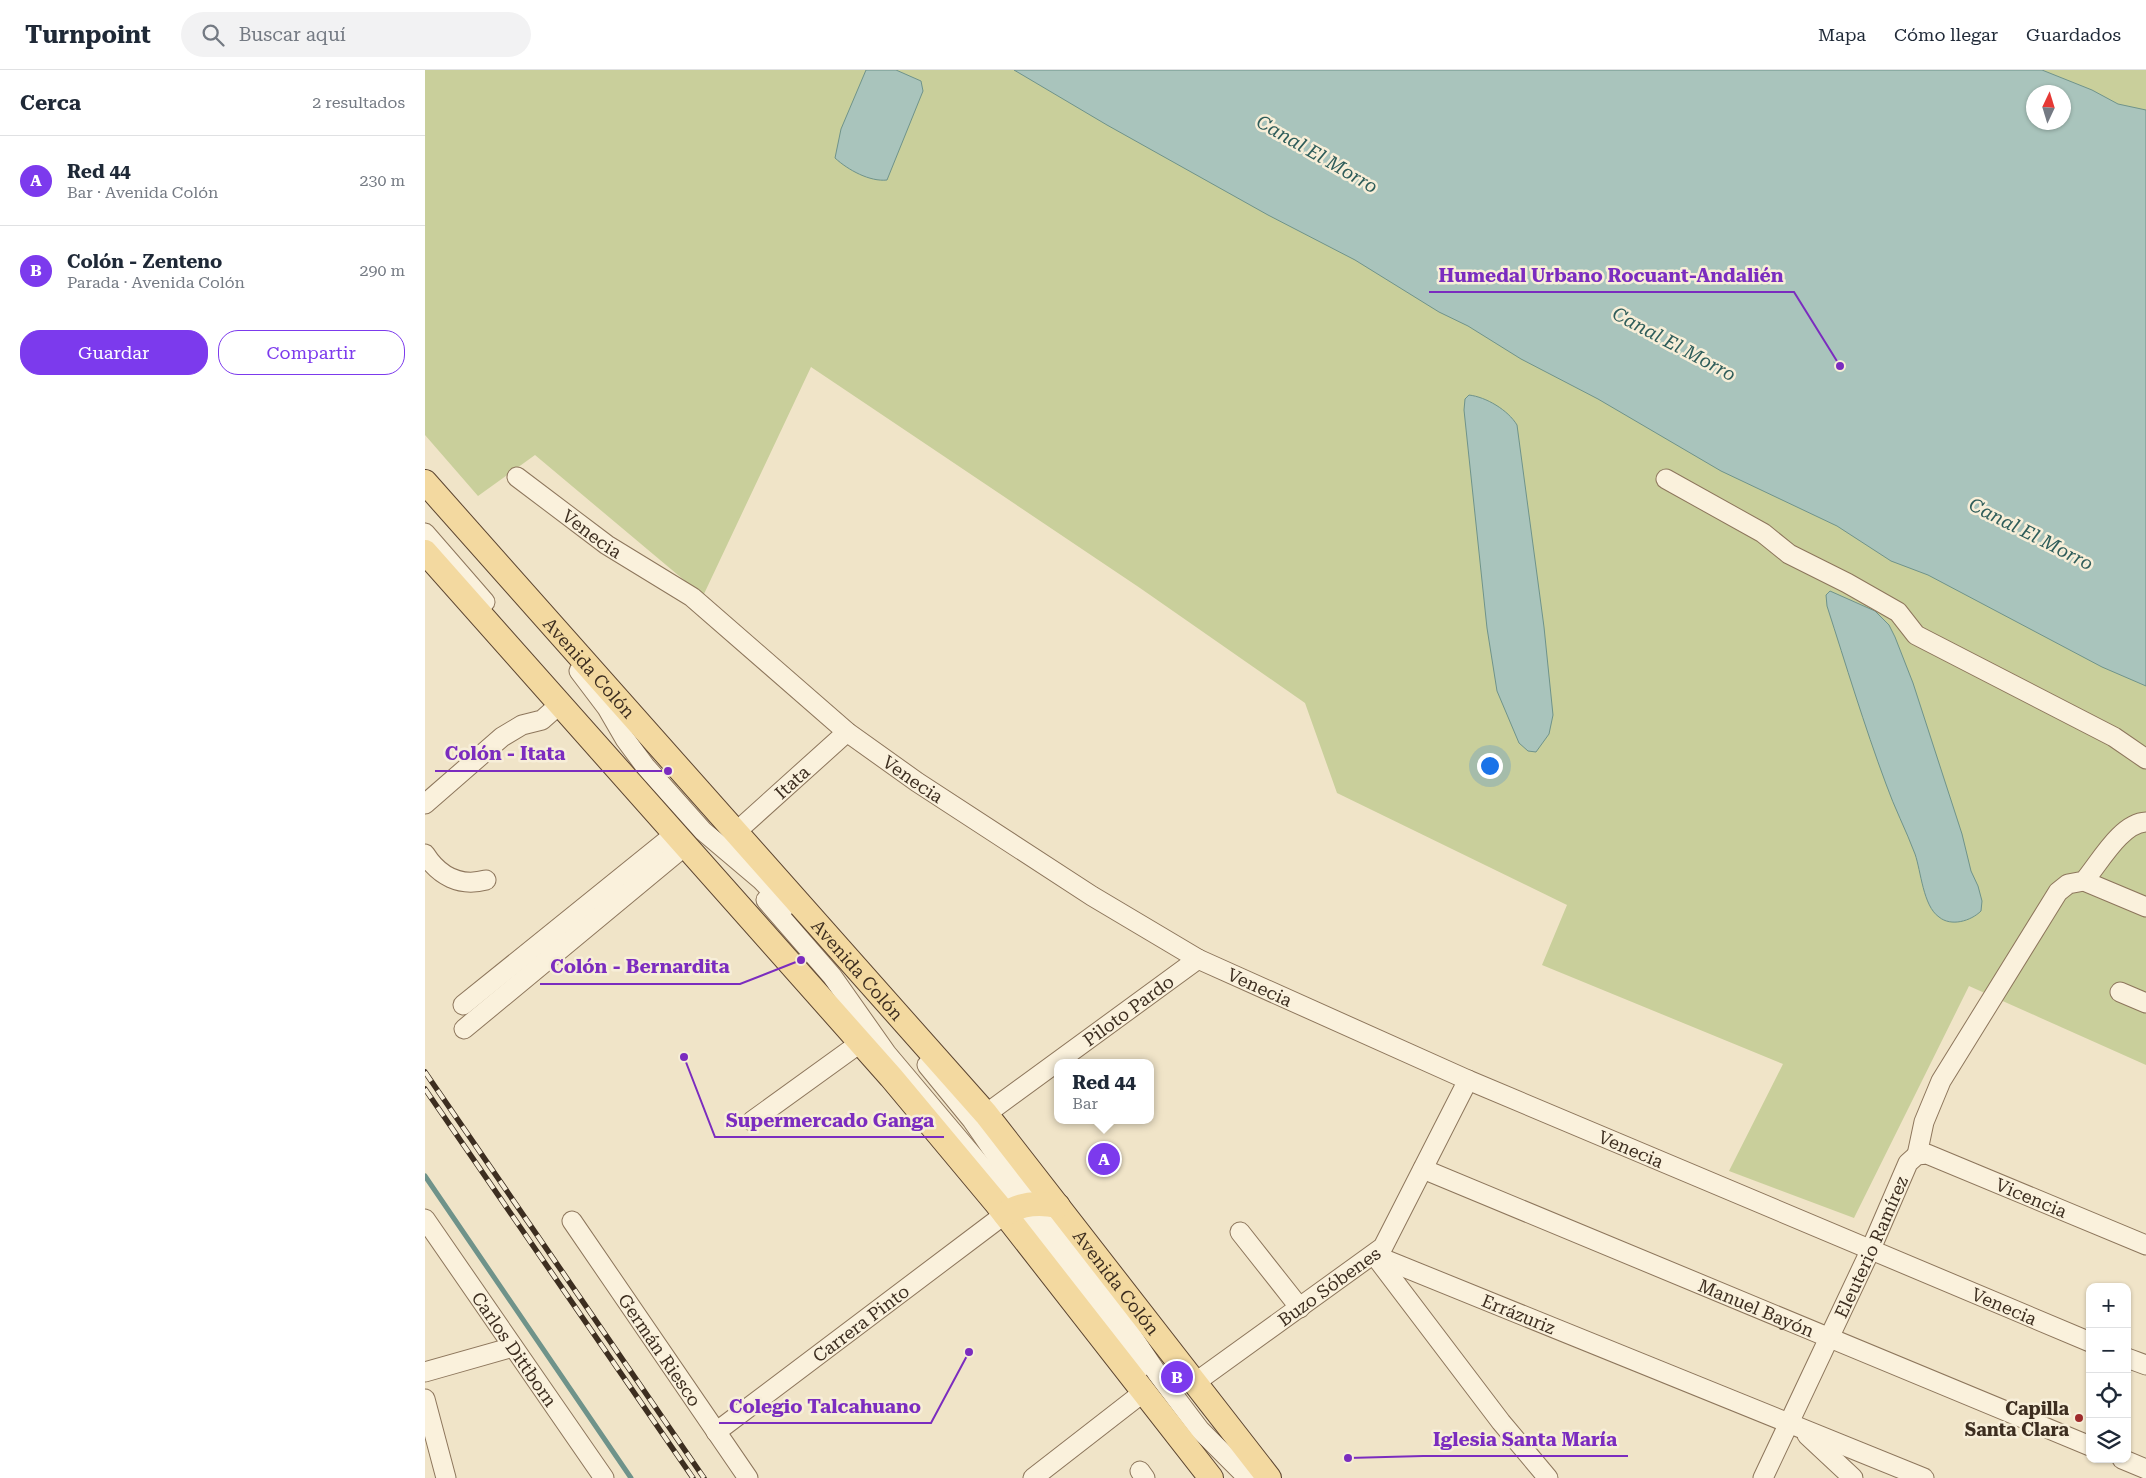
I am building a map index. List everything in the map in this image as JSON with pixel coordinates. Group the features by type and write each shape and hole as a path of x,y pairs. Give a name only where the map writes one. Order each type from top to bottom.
{"main road":[{"name":"Avenida Colón","path":"425,482 986,1114 1269,1478"},
{"path":"425,552 860,1043 1018,1209 1145,1391 1211,1478"},
{"path":"1018,1209 1058,1206"}],"street":[{"name":"Venecia","path":"517,477 607,545 693,597 847,732 1020,850 1198,959 1467,1080 1869,1251 2086,1340"},
{"path":"1666,479 1763,533 1789,554 1847,582 1899,612 1916,635 2114,737 2146,759"},
{"path":"425,498 577,669 607,708 625,739 645,766 710,838 775,893 935,1074 1018,1209 1117,1312 1157,1373 1200,1430 1248,1478"},
{"path":"425,533 696,839 761,895 798,936 846,994 887,1054 1018,1209 1190,1433 1233,1478"},
{"path":"425,804 502,738 522,725 542,720 560,704"},
{"name":"Itata","path":"736,832 847,732"},
{"path":"2084,881 2125,829 2131,825 2146,822"},
{"path":"464,1029 652,874 680,840"},
{"path":"463,1005 680,840"},
{"path":"425,854 436,867 452,879 467,883 486,880"},
{"path":"1917,1154 1929,1109 1946,1074 2058,892 2068,884 2084,881 2146,907"},
{"name":"Piloto Pardo","path":"1061,1059 1198,959"},
{"path":"2120,992 2146,1003"},
{"path":"752,1121 860,1043"},
{"name":"Piloto Pardo","path":"986,1114 1054,1064"},
{"name":"Buzo Sóbenes","path":"1196,1382 1374,1255 1387,1241 1467,1080"},
{"name":"Vicencia","path":"1917,1154 1927,1154 2146,1245"},
{"name":"Eleuterio Ramírez","path":"1763,1478 1794,1425 1828,1338 1869,1251 1907,1163 1917,1154"},
{"name":"Manuel Bayón","path":"1423,1168 2086,1444"},
{"name":"Carrera Pinto","path":"717,1432 1018,1209"},
{"name":"Carlos Dittborn","path":"425,1219 604,1478"},
{"name":"Germán Riesco","path":"572,1221 748,1478"},
{"path":"1240,1232 1300,1308"},
{"path":"1374,1255 1501,1422 1548,1478"},
{"name":"Errázuriz","path":"1374,1255 1924,1478"},
{"path":"425,1372 513,1347"},
{"path":"2131,1359 2146,1365"},
{"path":"1033,1478 1145,1391"},
{"path":"425,1399 446,1478"},
{"path":"1794,1425 1853,1478"},
{"path":"2131,1463 2146,1469"}],"green space":[{"path":"425,70 2146,70 2146,1065 1969,986 1854,1218 1729,1171 1783,1064 1542,965 1567,905 1337,793 1305,703 1140,588 811,367 703,596 535,455 478,496 425,435"}],"water":[{"path":"866,70 896,70 921,81 923,91 887,180 874,179 859,174 835,158 841,129"},
{"name":"Canal El Morro","path":"1014,70 2042,70 2092,90 2118,104 2146,110 2146,686 2102,667 1928,575 1891,561 1837,526 1721,471 1598,399 1521,359 1468,326 1439,312 1355,260 1268,215 1107,125"},
{"path":"1469,395 1482,398 1496,405 1508,414 1517,425 1544,627 1553,715 1549,734 1536,752 1528,751 1519,743 1497,691 1487,628 1464,410 1465,399"},
{"path":"1830,591 1875,611 1889,625 1895,637 1913,683 1962,834 1971,871 1978,886 1982,901 1981,911 1972,918 1961,922 1949,922 1939,917 1929,905 1915,854 1878,762 1855,695 1827,606 1826,595"}],"waterway":[{"path":"425,1176 631,1478"}],"railway":[{"path":"425,1072 704,1478"},
{"path":"425,1089 693,1478"}],"place":[{"name":"Humedal Urbano Rocuant-Andalién","path":"1840,366"},
{"name":"Colón - Itata","path":"668,771"},
{"name":"Colón - Bernardita","path":"801,960"},
{"name":"Supermercado Ganga","path":"684,1057"},
{"name":"Red 44","path":"1104,1159"},
{"name":"Colegio Talcahuano","path":"969,1352"},
{"name":"Colón - Zenteno","path":"1177,1377"},
{"name":"Capilla Santa Clara","path":"2079,1418"},
{"name":"Iglesia Santa María","path":"1348,1458"}]}
